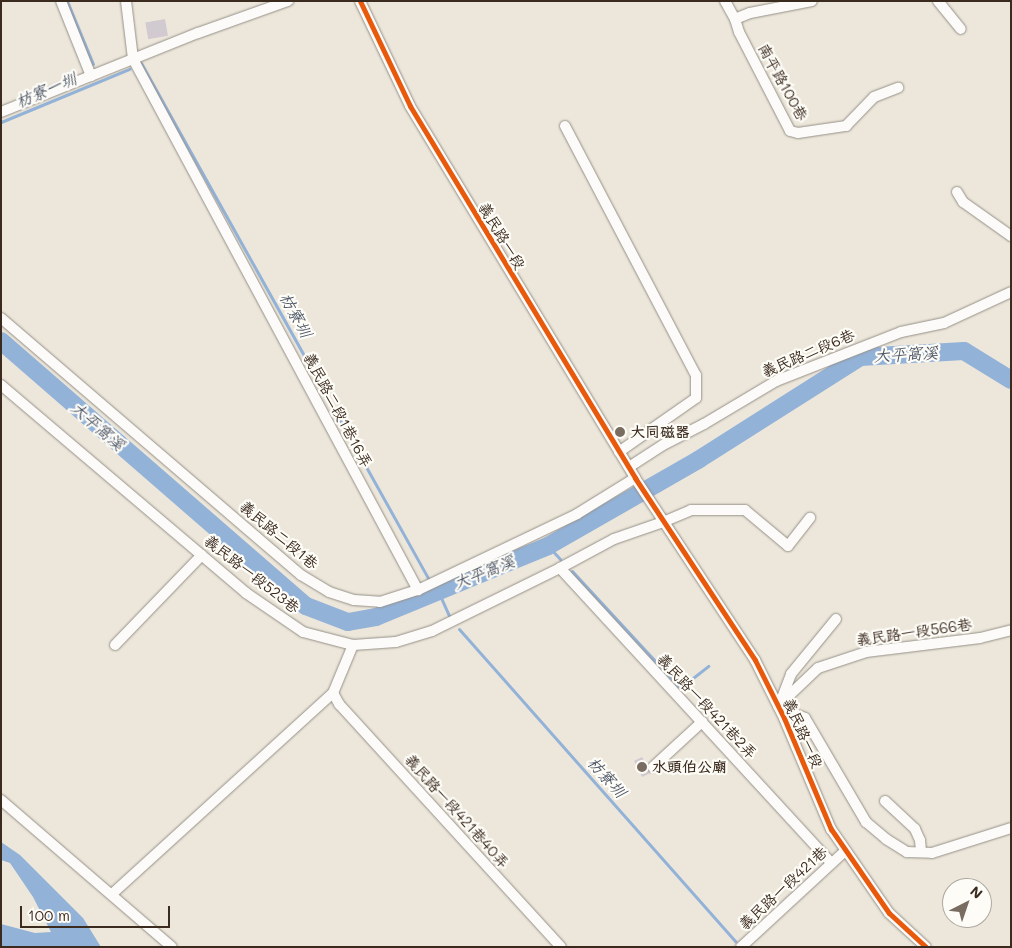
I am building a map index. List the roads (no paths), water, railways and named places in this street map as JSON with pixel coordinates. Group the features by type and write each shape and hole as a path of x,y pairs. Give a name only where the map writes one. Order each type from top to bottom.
{"street":[{"path":"61,1 91,76"},
{"path":"126,1 133,60"},
{"path":"1,112 198,33 288,1"},
{"name":"義民路一段","path":"360,1 410,106 635,478 755,660 780,710 831,830 889,912 926,947"},
{"name":"南平路100巷","path":"725,1 790,131 798,133 846,126 874,96 898,88"},
{"path":"938,1 961,29"},
{"path":"735,19 750,13 812,2"},
{"name":"義民路二段1巷16弄","path":"133,60 418,590"},
{"path":"565,126 696,375 696,398 619,452"},
{"path":"957,192 963,202 1011,236"},
{"name":"義民路二段6巷","path":"629,468 663,445 704,424 776,381 901,332 944,323 1011,292"},
{"name":"義民路二段1巷","path":"1,318 301,575 329,592 354,600 380,602 418,590 577,514 635,478"},
{"name":"義民路一段523巷","path":"1,385 246,593 303,632 353,645 396,642 432,631 560,568 614,539 691,510 745,510 788,546 810,518"},
{"path":"115,645 202,555"},
{"name":"義民路一段421巷2弄","path":"560,568 831,863"},
{"path":"836,619 791,674 780,710 792,712 805,718 866,822 886,839 906,852 932,853 1011,828"},
{"name":"義民路一段566巷","path":"780,710 818,668 866,652 980,638 1011,630"},
{"path":"112,894 333,694 353,645"},
{"name":"義民路一段421巷40弄","path":"333,694 339,704 560,947"},
{"path":"653,766 702,722"},
{"path":"1,800 172,947"},
{"path":"885,801 915,829 920,840 921,852"},
{"name":"義民路一段421巷","path":"748,944 845,851"}],"water":[{"path":"1,842 20,855 83,918 101,947 1,947 1,924 35,933 51,932 33,897 10,863 1,860"}],"waterway":[{"name":"枋寮圳","path":"67,1 93,64"},
{"name":"枋寮圳","path":"141,63 428,578"},
{"name":"枋寮一圳","path":"1,122 129,69"},
{"name":"大平窩溪","path":"1,341 306,606 348,622 376,617 548,546 698,460 860,357 964,351 1011,380"},
{"path":"548,546 560,559"},
{"path":"572,571 680,688 708,666"},
{"path":"438,591 449,616"},
{"name":"枋寮圳","path":"459,629 735,941"}],"place":[{"name":"大同磁器","path":"620,432"},
{"name":"水頭伯公廟","path":"642,767"}]}
